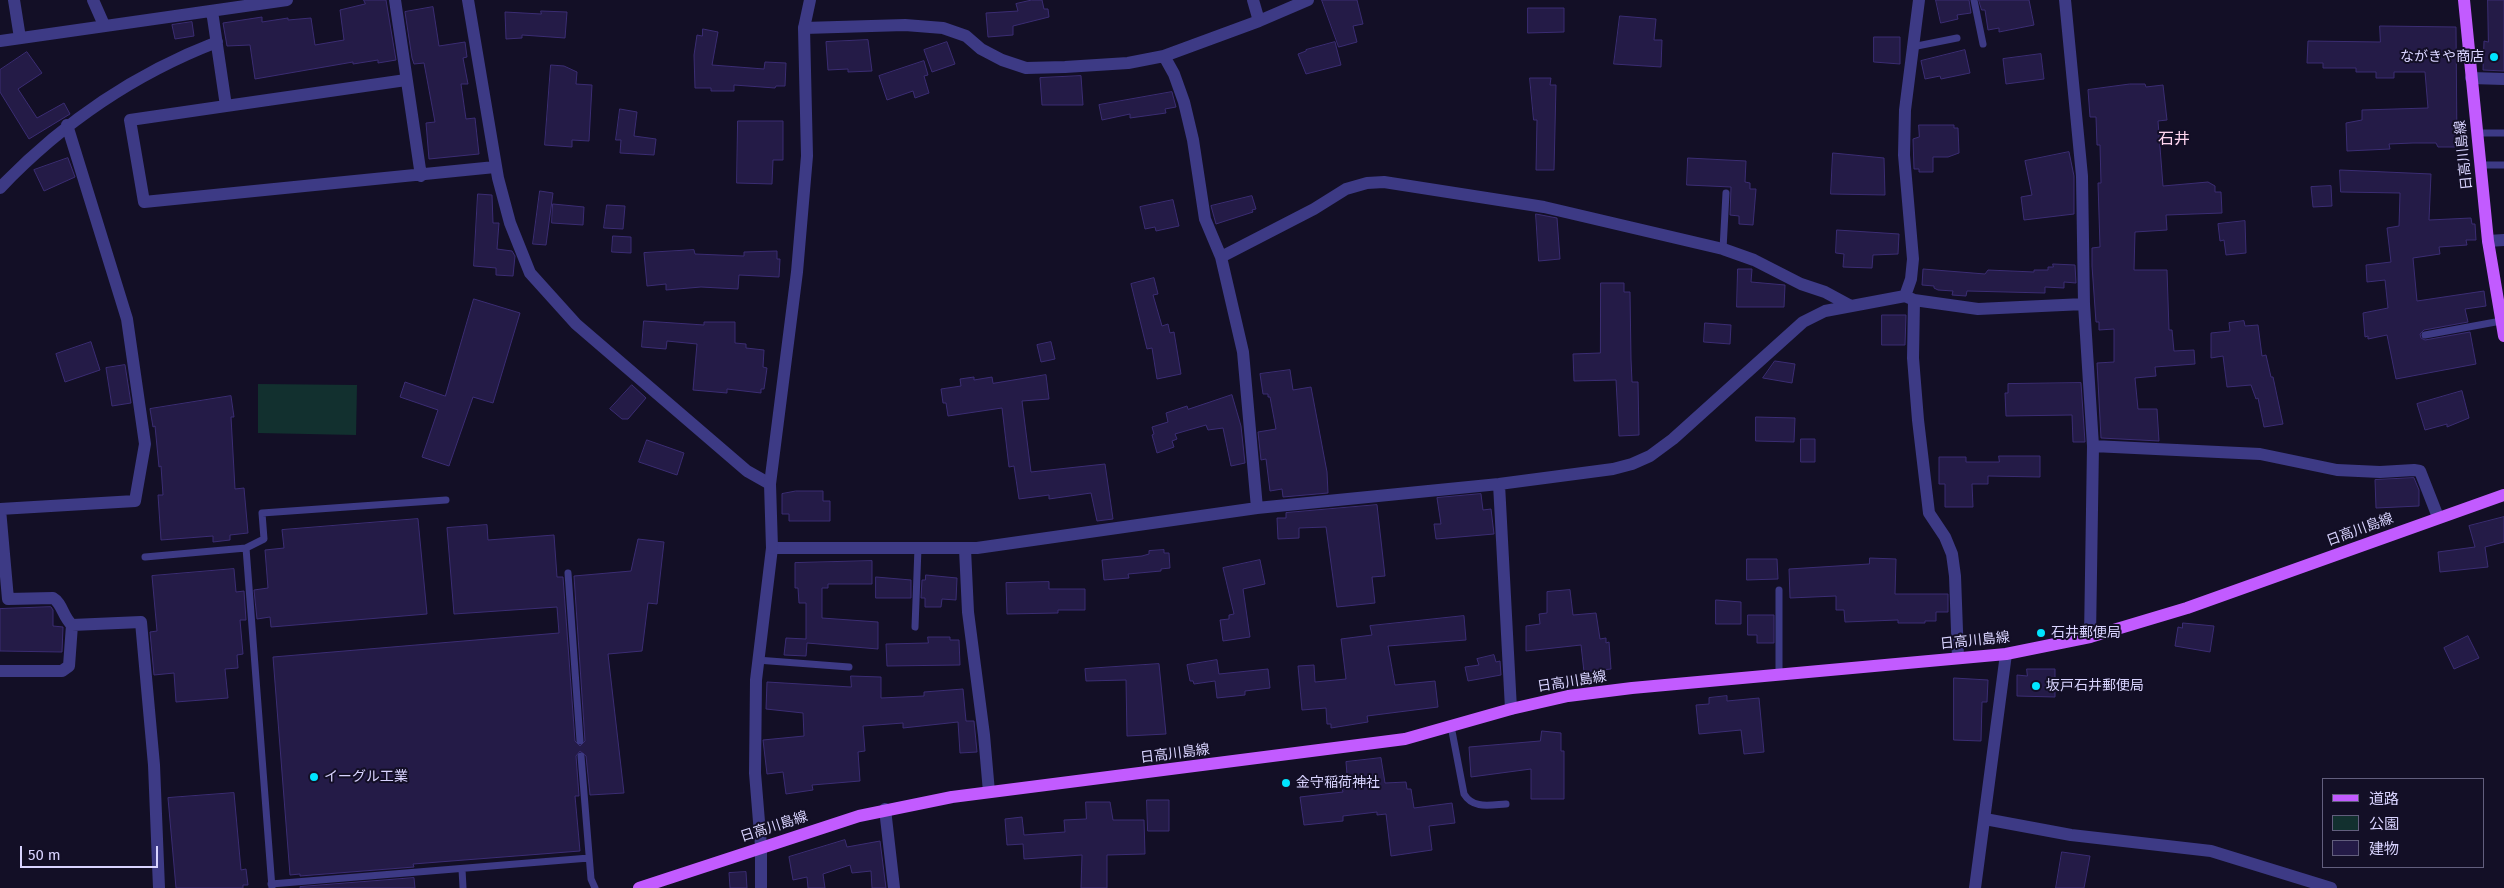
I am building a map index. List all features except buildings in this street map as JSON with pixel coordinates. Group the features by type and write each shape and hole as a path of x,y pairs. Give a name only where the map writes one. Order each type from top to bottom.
{"main road":[{"name":"日高川島線","path":"2464,0 2488,241 2504,336"},
{"name":"日高川島線","path":"639,888 760,846 885,809 989,792 1405,739 1511,708 1568,696 1632,688 2006,654 2090,637 2187,608 2504,495"}],"street":[{"path":"14,0 20,38"},
{"path":"94,0 104,26"},
{"path":"0,40 287,0"},
{"path":"395,0 420,176"},
{"path":"468,0 495,168 510,223 530,273 576,324 747,471 770,484"},
{"path":"760,888 760,846 754,773 758,660 772,548 770,484 797,272 807,156 804,28 810,0"},
{"path":"1253,0 1259,22"},
{"path":"804,28 906,25 943,28 966,36 981,49 1002,60 1026,68 1128,63 1164,56 1259,22 1308,0"},
{"path":"1919,0 1912,47 1904,155 1913,259 1910,298 1913,358 1929,514 1945,537 1952,554 1955,576 1958,658"},
{"path":"2065,0 2082,176 2084,304 2093,446 2090,637"},
{"path":"212,11 226,106"},
{"path":"0,188 26,160 67,125 104,100 160,68 217,42"},
{"path":"1164,56 1174,74 1184,102 1193,140 1205,219 1221,258 1243,352 1256,508"},
{"path":"2471,78 2504,79"},
{"path":"406,80 130,120 144,202 495,168"},
{"path":"67,125 127,318 145,444 135,501 0,509 8,599 53,598 58,601 65,619 72,625 141,622 154,764 159,888"},
{"path":"1221,258 1314,210 1346,189 1367,183 1384,182 1544,207 1723,249 1754,260 1801,284 1825,292 1849,306"},
{"path":"2488,241 2504,240"},
{"path":"772,548 965,549 1256,508 1499,484 1613,469 1632,464 1650,456 1673,439 1804,322 1824,311 1910,298 1978,309 2084,304"},
{"path":"2093,446 2260,454 2337,470 2420,471 2438,517"},
{"path":"1499,484 1511,708"},
{"path":"965,549 968,612 984,734 989,792"},
{"path":"0,671 62,671 69,666 72,625"},
{"path":"1974,888 1985,820 2006,654"},
{"path":"885,809 894,888"},
{"path":"1985,820 2088,837 2211,851 2331,888"}],"lane":[{"path":"1974,0 1983,44"},
{"path":"1912,47 1957,38"},
{"path":"2477,133 2504,133"},
{"path":"2480,165 2504,165"},
{"path":"1723,249 1726,193"},
{"path":"2425,335 2501,321"},
{"path":"145,557 246,548 264,539 262,513 446,500"},
{"path":"246,548 272,886 589,858"},
{"path":"915,627 918,548"},
{"path":"568,573 580,741"},
{"path":"1779,590 1779,675"},
{"path":"758,660 849,666"},
{"path":"1450,726 1464,794 1468,801 1474,804 1506,804"},
{"path":"581,756 591,879 595,888"},
{"path":"462,870 463,888"}],"green space":[{"path":"258,384 357,385 356,435 258,433"}],"place":[{"name":"ながきや商店","path":"2494,57"},
{"name":"石井郵便局","path":"2041,633"},
{"name":"坂戸石井郵便局","path":"2036,686"},
{"name":"イーグル工業","path":"314,777"},
{"name":"金守稲荷神社","path":"1286,783"}],"district":[{"name":"石井","path":"2174,140"}]}
